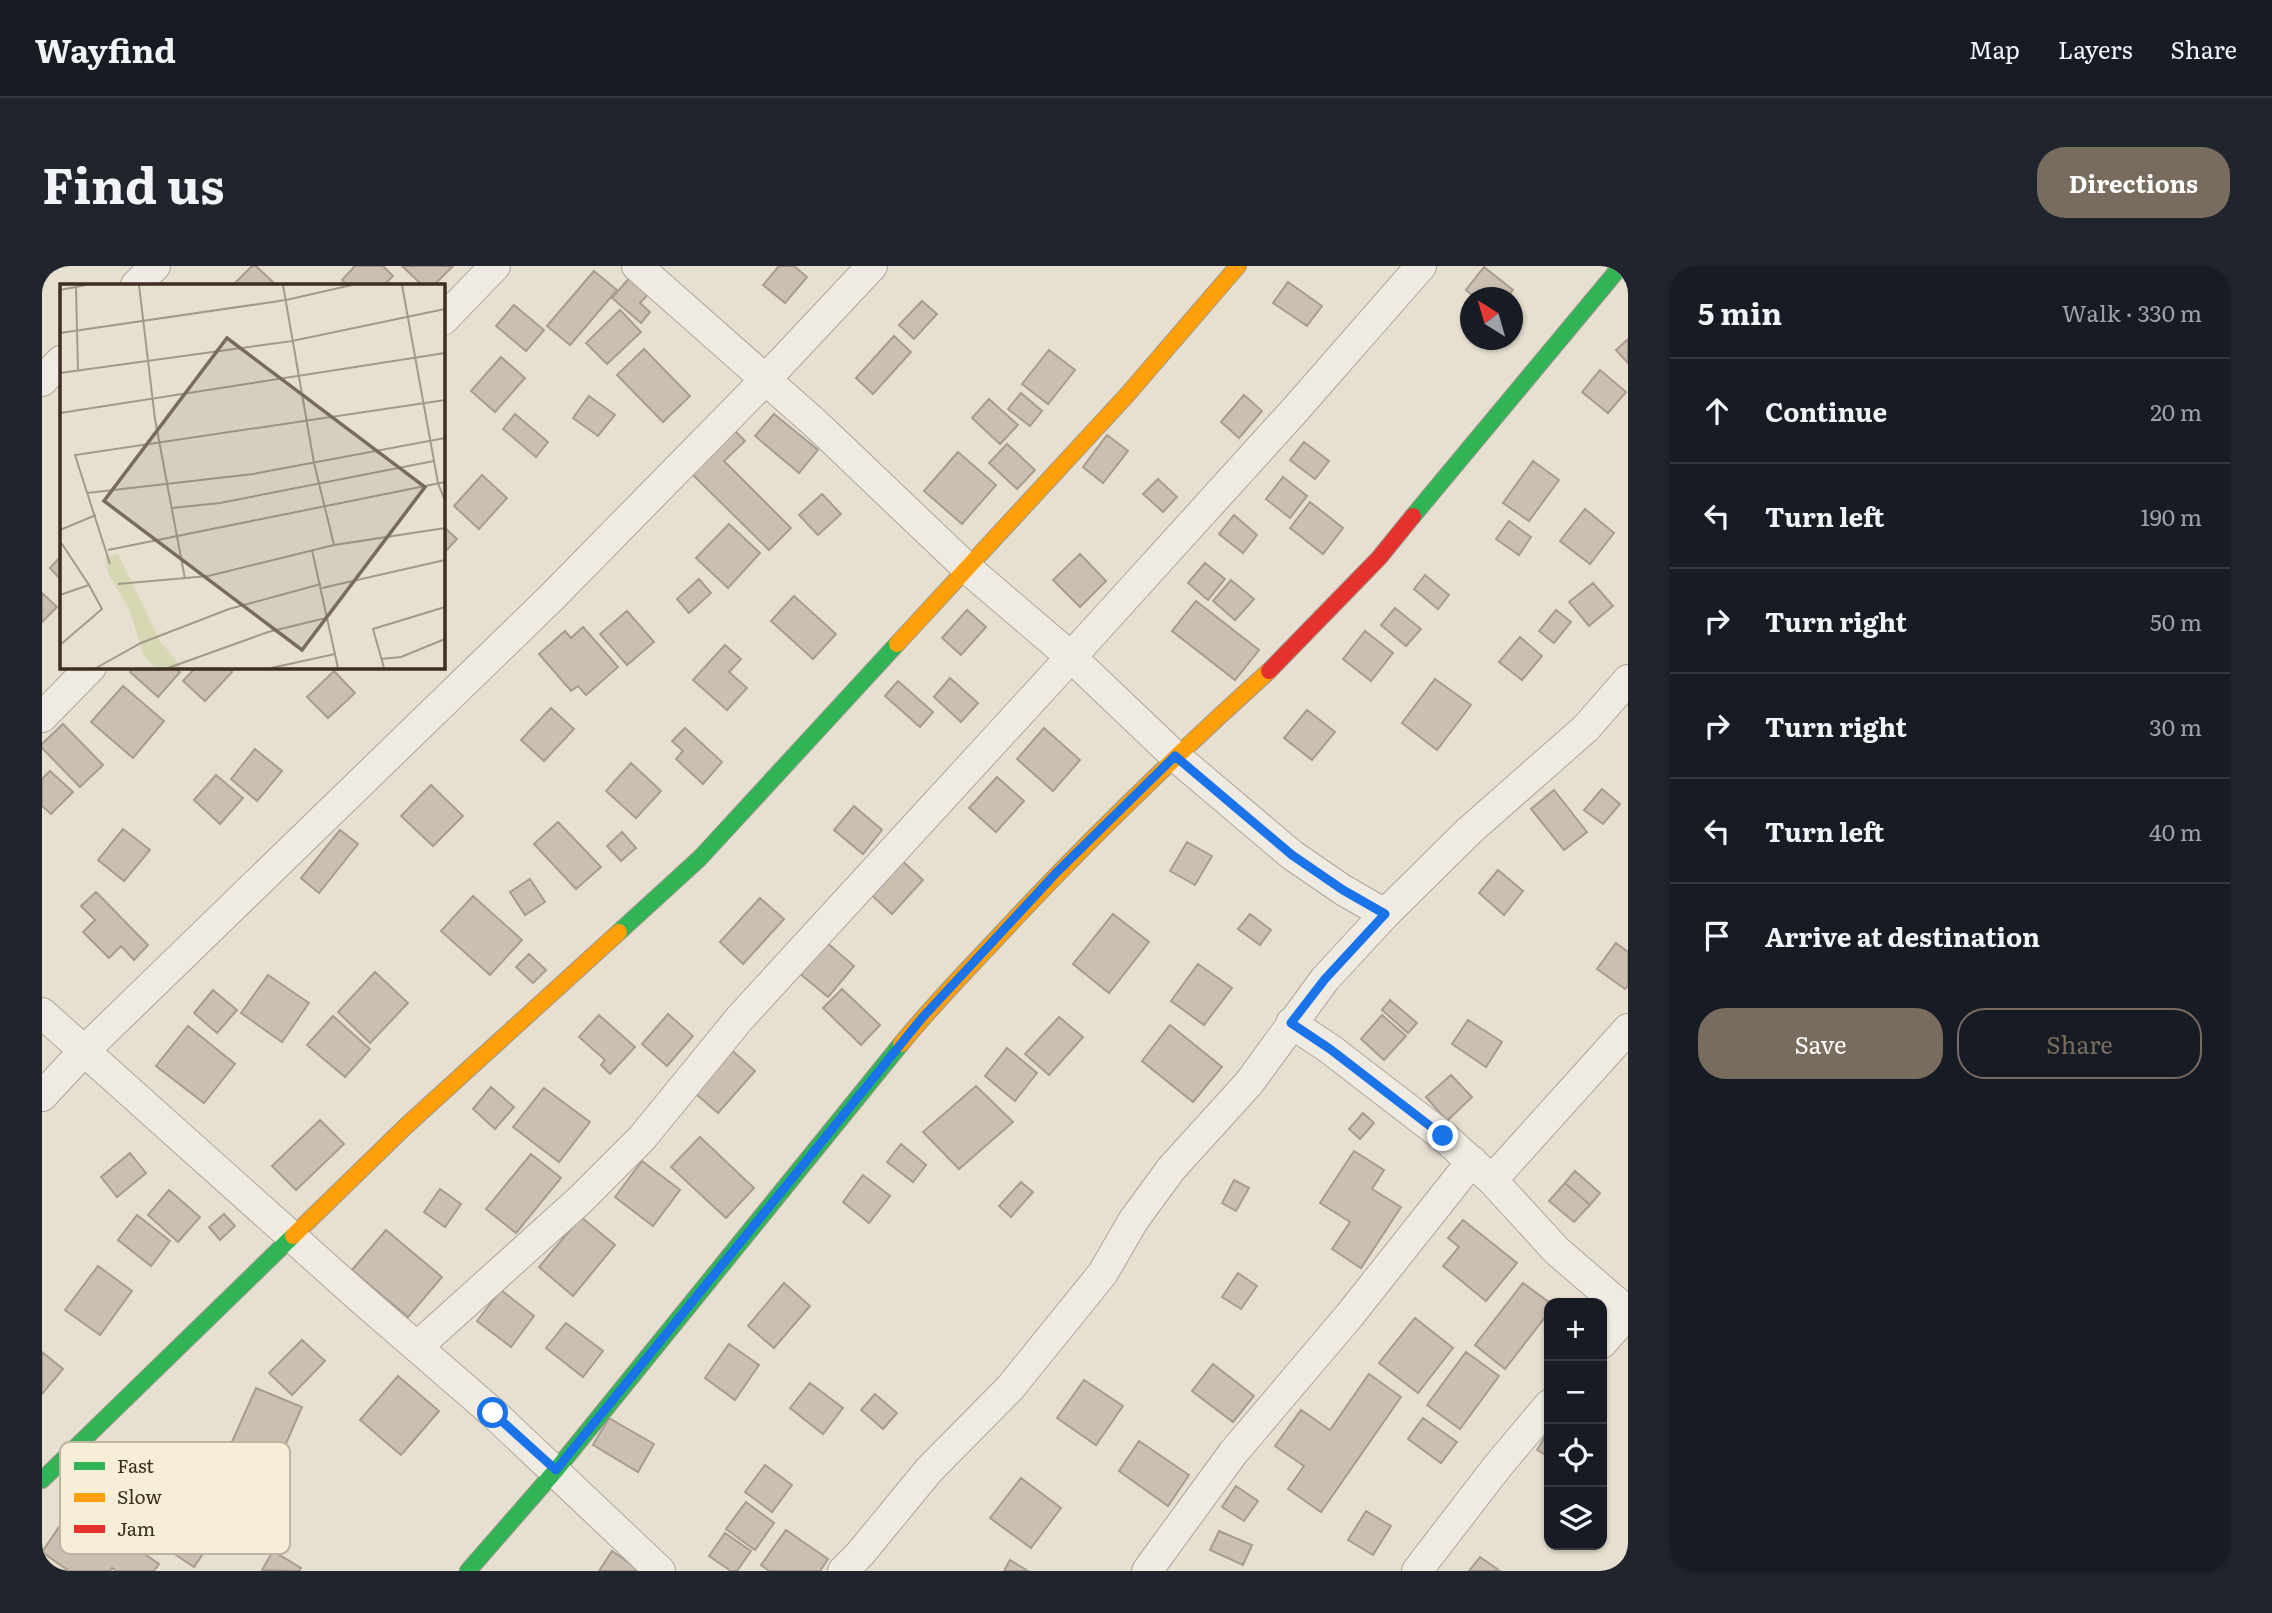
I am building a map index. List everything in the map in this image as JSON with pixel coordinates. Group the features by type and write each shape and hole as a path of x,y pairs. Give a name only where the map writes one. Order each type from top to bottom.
{"street":[{"path":"137,284 155,266"},
{"path":"444,319 495,266"},
{"path":"637,266 817,425 968,569 1071,657 1175,756 1292,855 1343,890 1385,914"},
{"path":"42,1096 84,1051 550,599 765,380 872,266"},
{"path":"81,1442 406,1126 700,858 1127,395 1238,266"},
{"path":"418,1346 580,1200 642,1138 740,1018 1295,410 1421,266"},
{"path":"468,1571 556,1470 922,1018 1056,873 1175,756 1272,668 1379,558 1621,266"},
{"path":"42,381 60,362"},
{"path":"42,717 90,668"},
{"path":"843,1571 929,1470 1010,1388 1103,1273 1133,1221 1171,1169 1249,1083 1325,979 1385,914 1469,831 1586,728 1628,680"},
{"path":"42,1013 556,1470 660,1571"},
{"path":"1291,1023 1330,1049 1443,1136 1482,1171 1557,1251 1628,1312 1607,1337"},
{"path":"1147,1571 1233,1453 1349,1316 1482,1171 1628,1029"},
{"path":"1417,1571 1544,1411"},
{"path":"42,1480 60,1463"}],"building":[{"path":"252,266 256,266 275,284 234,284"},
{"path":"355,266 383,266 393,276 385,284 346,284 342,280"},
{"path":"402,266 453,266 435,284 421,284"},
{"path":"779,266 794,266 807,277 785,303 763,285"},
{"path":"1484,267 1509,287 1468,287"},
{"path":"594,271 617,290 570,345 547,326"},
{"path":"632,275 651,291 640,303 650,312 641,323 612,298"},
{"path":"1288,282 1322,306 1307,326 1273,303"},
{"path":"922,301 937,314 914,339 899,325"},
{"path":"514,305 544,330 526,351 496,326"},
{"path":"620,310 641,332 607,364 586,343"},
{"path":"894,336 911,352 873,394 856,378"},
{"path":"1628,339 1628,363 1616,350"},
{"path":"644,349 690,396 663,422 617,375"},
{"path":"1049,350 1075,370 1048,404 1022,384"},
{"path":"501,357 525,378 495,412 471,391"},
{"path":"1600,370 1626,392 1608,413 1582,392"},
{"path":"1021,393 1042,411 1030,426 1008,409"},
{"path":"1244,395 1262,411 1239,438 1221,422"},
{"path":"589,396 615,415 598,436 573,418"},
{"path":"989,399 1018,425 1000,444 972,418"},
{"path":"515,414 548,442 536,457 503,429"},
{"path":"774,414 818,450 799,473 755,436"},
{"path":"730,426 745,441 724,461 791,528 769,550 687,469"},
{"path":"1107,435 1128,451 1103,483 1083,467"},
{"path":"1304,442 1329,461 1315,479 1290,460"},
{"path":"1007,444 1035,470 1017,489 989,463"},
{"path":"958,452 996,485 962,524 924,491"},
{"path":"1533,461 1559,480 1529,521 1503,503"},
{"path":"482,475 507,498 479,529 454,506"},
{"path":"1283,477 1307,496 1290,518 1266,499"},
{"path":"1158,479 1177,497 1163,512 1143,494"},
{"path":"822,494 841,514 818,535 799,515"},
{"path":"1310,502 1343,528 1323,554 1290,528"},
{"path":"1585,509 1614,533 1590,564 1560,541"},
{"path":"1234,515 1257,535 1243,553 1219,534"},
{"path":"1509,521 1531,537 1519,555 1496,539"},
{"path":"729,524 760,553 728,588 696,558"},
{"path":"444,527 457,539 444,553"},
{"path":"1080,554 1106,581 1080,607 1053,580"},
{"path":"60,557 60,579 50,568"},
{"path":"1205,563 1225,579 1208,600 1188,583"},
{"path":"1425,575 1449,595 1438,609 1414,589"},
{"path":"699,579 711,593 689,613 677,599"},
{"path":"1231,580 1254,599 1235,620 1213,601"},
{"path":"1593,583 1613,606 1589,626 1569,602"},
{"path":"42,593 57,607 42,622"},
{"path":"794,596 836,634 813,659 771,621"},
{"path":"1196,601 1259,650 1235,680 1172,631"},
{"path":"1395,608 1421,629 1406,646 1381,625"},
{"path":"967,610 986,627 961,655 942,638"},
{"path":"1556,610 1571,622 1554,643 1539,631"},
{"path":"627,611 654,642 627,665 600,634"},
{"path":"583,627 618,667 586,695 578,686 571,691 539,654 565,631 571,638"},
{"path":"1365,631 1393,653 1371,681 1343,659"},
{"path":"1520,637 1542,656 1522,680 1499,662"},
{"path":"725,645 741,659 729,672 747,688 727,710 693,680"},
{"path":"133,668 175,668 180,672 158,697 130,672"},
{"path":"195,668 228,668 232,672 205,701 183,681"},
{"path":"334,671 355,693 328,718 307,697"},
{"path":"950,678 978,703 961,722 934,697"},
{"path":"1435,679 1471,705 1437,750 1402,723"},
{"path":"898,681 933,712 920,727 885,696"},
{"path":"123,686 164,721 133,758 91,722"},
{"path":"551,708 574,729 544,761 521,740"},
{"path":"1307,710 1335,732 1312,760 1284,738"},
{"path":"63,724 103,765 80,787 42,748 42,744"},
{"path":"685,728 722,762 703,784 676,759 683,751 672,741"},
{"path":"1044,728 1080,760 1053,791 1017,759"},
{"path":"255,749 282,771 257,801 231,779"},
{"path":"631,763 661,791 636,818 606,791"},
{"path":"50,771 73,792 51,814 42,806 42,779"},
{"path":"216,775 243,798 220,824 194,800"},
{"path":"997,777 1024,801 996,832 969,808"},
{"path":"431,785 463,816 433,846 401,816"},
{"path":"1602,789 1620,804 1603,824 1584,810"},
{"path":"1554,790 1587,832 1564,850 1531,809"},
{"path":"854,806 882,830 863,854 834,830"},
{"path":"558,822 601,867 576,889 534,844"},
{"path":"123,829 150,850 124,881 98,860"},
{"path":"340,830 358,844 319,893 301,878"},
{"path":"622,832 636,848 621,861 607,846"},
{"path":"1187,842 1212,856 1195,885 1170,871"},
{"path":"897,856 923,880 892,914 866,890"},
{"path":"1498,870 1523,891 1504,915 1479,893"},
{"path":"530,879 545,902 525,915 510,892"},
{"path":"96,892 148,945 134,960 121,946 109,958 83,932 95,920 81,906"},
{"path":"473,896 522,940 490,975 441,931"},
{"path":"760,898 784,919 743,964 720,942"},
{"path":"1113,914 1149,942 1109,993 1073,964"},
{"path":"1250,914 1271,930 1260,945 1238,929"},
{"path":"826,942 854,966 828,997 799,973"},
{"path":"1616,943 1628,952 1628,986 1625,989 1597,969"},
{"path":"529,954 546,970 533,983 516,967"},
{"path":"1198,964 1232,988 1204,1025 1171,1001"},
{"path":"375,972 408,1003 370,1043 338,1012"},
{"path":"268,975 309,1003 282,1042 241,1013"},
{"path":"842,989 880,1025 861,1045 823,1008"},
{"path":"213,990 237,1010 217,1033 194,1013"},
{"path":"1390,1000 1417,1023 1408,1033 1382,1010"},
{"path":"668,1014 693,1036 667,1066 642,1044"},
{"path":"599,1015 635,1047 610,1074 601,1065 605,1060 579,1037"},
{"path":"1382,1015 1406,1036 1384,1060 1361,1039"},
{"path":"333,1016 370,1049 345,1077 307,1045"},
{"path":"1059,1017 1083,1037 1049,1075 1025,1054"},
{"path":"1468,1020 1502,1042 1486,1067 1452,1044"},
{"path":"1170,1025 1222,1067 1193,1102 1142,1061"},
{"path":"188,1026 235,1064 204,1103 156,1066"},
{"path":"726,1045 755,1071 718,1113 689,1088"},
{"path":"1007,1048 1037,1073 1015,1101 985,1076"},
{"path":"1451,1075 1472,1097 1447,1121 1426,1097"},
{"path":"976,1086 1013,1122 959,1169 923,1132"},
{"path":"491,1087 514,1107 495,1129 473,1109"},
{"path":"544,1088 590,1122 559,1162 513,1127"},
{"path":"1363,1113 1374,1123 1360,1139 1349,1129"},
{"path":"320,1120 344,1144 296,1190 272,1166"},
{"path":"700,1137 754,1188 726,1218 671,1167"},
{"path":"901,1144 926,1165 913,1182 887,1162"},
{"path":"1354,1151 1384,1170 1372,1189 1401,1207 1361,1268 1332,1249 1350,1222 1320,1203"},
{"path":"130,1153 146,1173 117,1197 101,1177"},
{"path":"531,1154 561,1178 516,1233 486,1209"},
{"path":"642,1161 680,1190 653,1226 615,1197"},
{"path":"1575,1171 1600,1193 1590,1205 1565,1183"},
{"path":"863,1175 890,1196 869,1223 843,1202"},
{"path":"1234,1180 1249,1188 1236,1211 1222,1203"},
{"path":"1021,1182 1033,1192 1011,1217 999,1206"},
{"path":"1565,1183 1590,1205 1574,1222 1549,1201"},
{"path":"440,1189 461,1204 445,1227 424,1212"},
{"path":"169,1190 200,1217 178,1242 148,1215"},
{"path":"224,1214 235,1226 220,1240 209,1227"},
{"path":"137,1215 170,1241 151,1266 118,1240"},
{"path":"581,1217 615,1245 573,1296 539,1267"},
{"path":"1463,1220 1517,1263 1486,1301 1443,1266 1459,1247 1448,1238"},
{"path":"386,1230 442,1277 408,1317 352,1270"},
{"path":"98,1266 132,1291 100,1335 65,1310"},
{"path":"1238,1273 1257,1286 1241,1309 1222,1297"},
{"path":"784,1283 810,1306 774,1348 748,1326"},
{"path":"1523,1283 1544,1299 1544,1318 1505,1369 1475,1345"},
{"path":"501,1290 534,1316 511,1347 477,1321"},
{"path":"1415,1318 1453,1348 1418,1393 1379,1363"},
{"path":"566,1323 603,1351 583,1377 546,1348"},
{"path":"302,1340 325,1361 292,1395 269,1373"},
{"path":"729,1344 759,1365 735,1400 705,1378"},
{"path":"42,1352 63,1369 42,1394"},
{"path":"1466,1352 1499,1376 1460,1429 1427,1405"},
{"path":"1213,1364 1254,1396 1233,1422 1192,1391"},
{"path":"1369,1374 1401,1397 1321,1512 1288,1489 1304,1466 1275,1446 1301,1410 1330,1430"},
{"path":"398,1376 439,1411 401,1455 360,1420"},
{"path":"1084,1380 1123,1406 1096,1445 1057,1418"},
{"path":"810,1383 843,1408 823,1434 790,1408"},
{"path":"256,1388 302,1407 287,1442 232,1442"},
{"path":"875,1394 897,1413 883,1429 861,1410"},
{"path":"609,1418 654,1444 638,1472 593,1445"},
{"path":"1423,1418 1457,1442 1441,1463 1408,1439"},
{"path":"1544,1438 1544,1454 1537,1450"},
{"path":"1139,1441 1189,1475 1168,1506 1119,1471"},
{"path":"765,1465 792,1485 772,1512 745,1492"},
{"path":"1021,1478 1061,1508 1031,1548 990,1518"},
{"path":"1236,1486 1258,1501 1244,1521 1222,1507"},
{"path":"746,1502 774,1523 755,1550 726,1529"},
{"path":"1366,1511 1391,1526 1373,1555 1348,1540"},
{"path":"60,1526 60,1554 145,1554 159,1564 154,1571 116,1571 112,1568 110,1571 69,1571 42,1552"},
{"path":"786,1530 828,1559 820,1571 769,1571 761,1565"},
{"path":"1219,1531 1252,1545 1243,1565 1210,1550"},
{"path":"725,1533 751,1551 737,1571 731,1571 709,1556"},
{"path":"612,1551 638,1569 599,1571"},
{"path":"174,1554 203,1554 194,1567"},
{"path":"271,1554 278,1554 301,1568 299,1571 262,1570"},
{"path":"1480,1557 1500,1571 1469,1571"},
{"path":"1010,1560 1028,1571 1004,1571"}],"traffic: fast":[{"path":"1413,516 1621,266"},
{"path":"619,932 700,858 897,644"},
{"path":"468,1571 556,1470 901,1044"},
{"path":"81,1442 293,1236"},
{"path":"42,1480 60,1463"}],"traffic: slow":[{"path":"897,644 1127,395 1238,266"},
{"path":"901,1044 1063,868 1269,671"},
{"path":"293,1236 406,1126 619,932"}],"traffic: jam":[{"path":"1269,671 1379,558 1413,516"}],"route":[{"path":"493,1413 556,1470 922,1018 1056,873 1175,756 1292,855 1343,890 1385,914 1325,979 1291,1023 1330,1049 1443,1136"}]}
